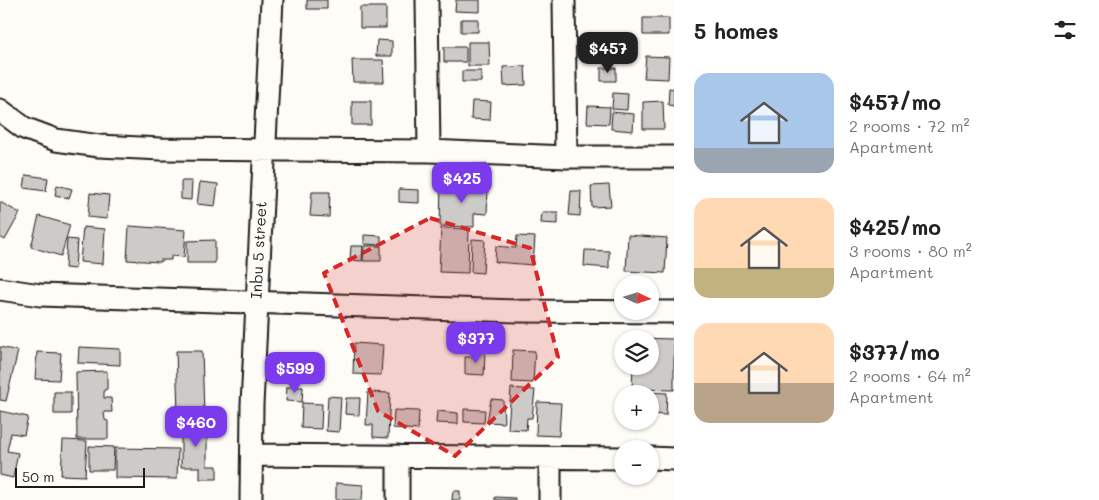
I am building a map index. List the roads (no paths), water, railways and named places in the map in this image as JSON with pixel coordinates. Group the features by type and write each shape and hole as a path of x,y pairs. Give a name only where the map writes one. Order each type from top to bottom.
{"street":[{"name":"Inbu 5 street","path":"251,500 252,406 272,0"},
{"path":"427,0 429,151"},
{"path":"564,0 566,157"},
{"path":"0,110 24,128 56,140 99,146 161,149 429,151 566,157 674,156"},
{"path":"0,289 40,295 519,311 674,312"},
{"path":"252,455 614,458"},
{"path":"398,456 398,500"},
{"path":"550,458 550,500"},
{"path":"659,458 674,459"}]}
